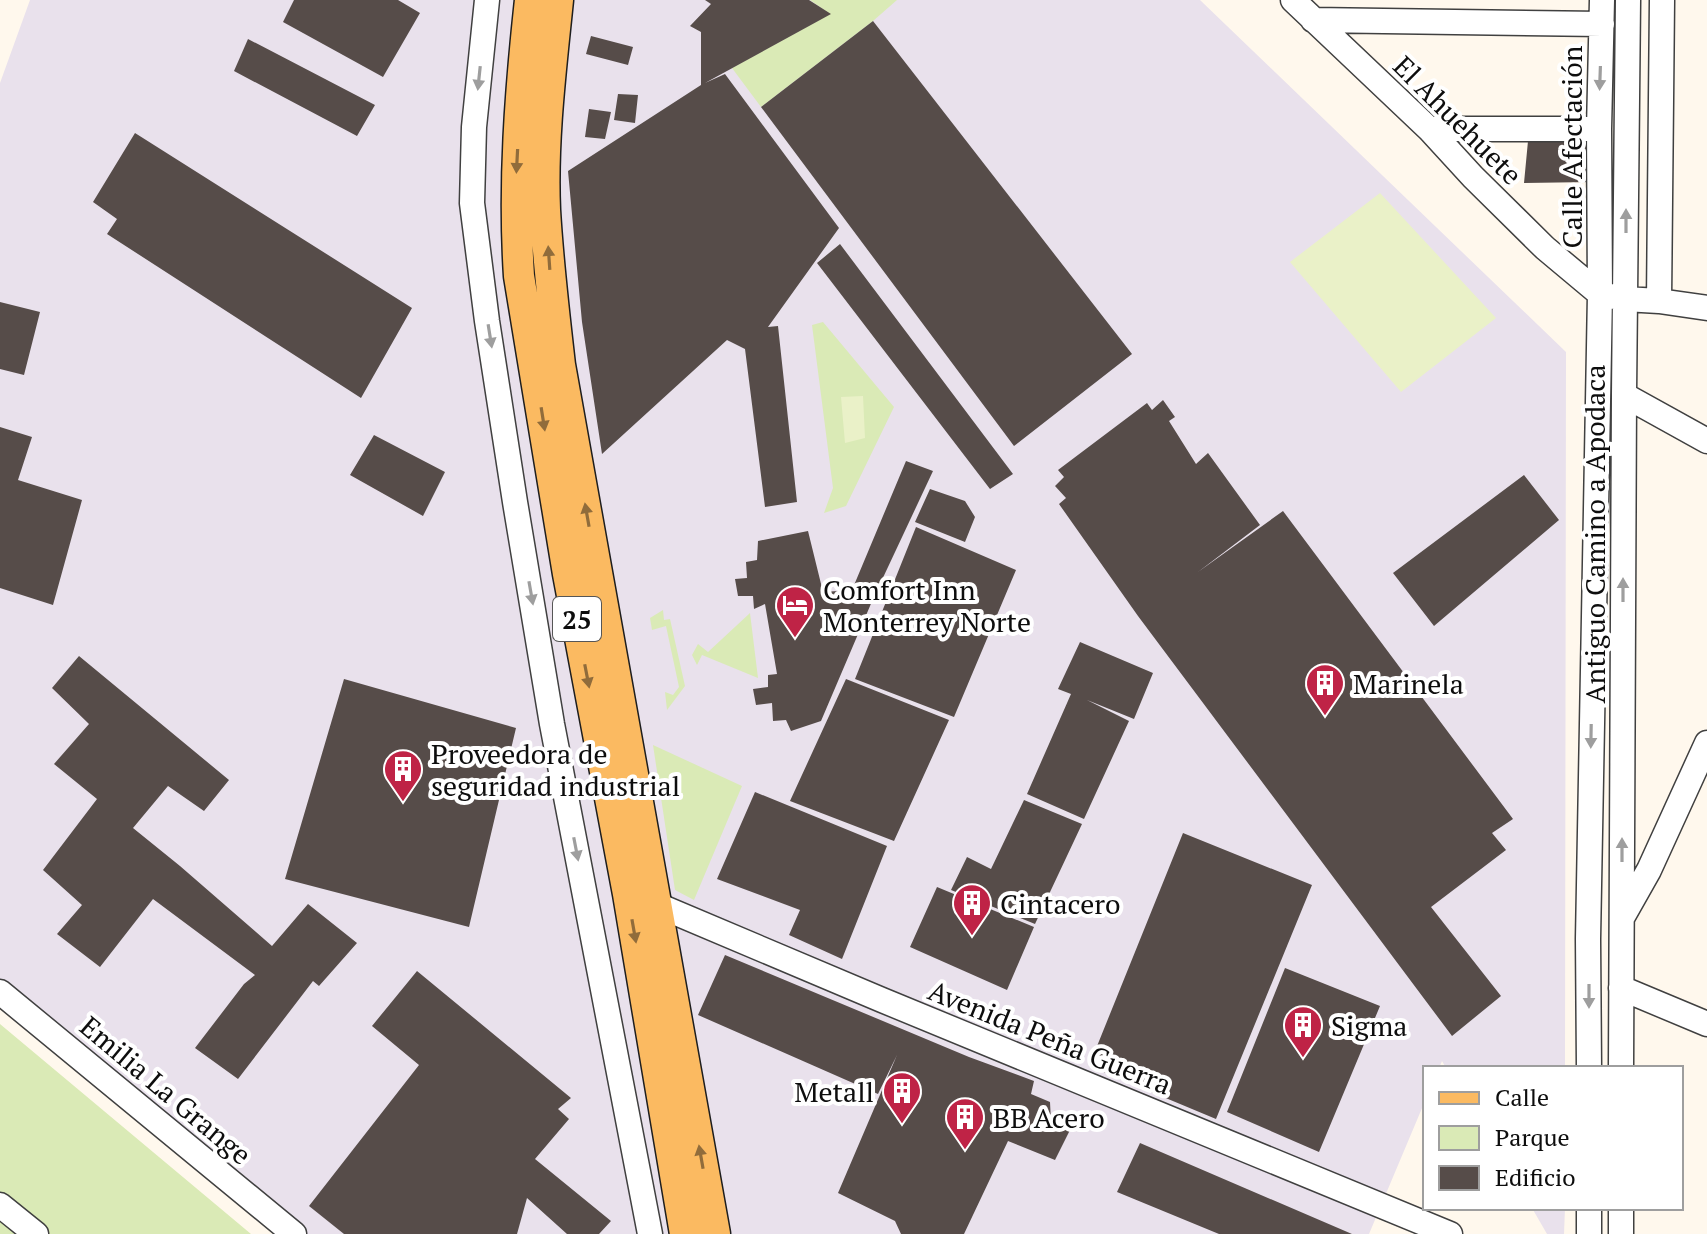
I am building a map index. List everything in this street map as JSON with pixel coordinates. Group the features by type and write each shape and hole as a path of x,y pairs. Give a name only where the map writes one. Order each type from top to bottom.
{"main road":[{"name":"25","path":"530,0 516,189 519,276 568,574 628,894 685,1234"},
{"name":"25","path":"558,0 545,141 545,208 560,365 715,1234"}],"street":[{"path":"487,0 474,127 472,203 487,321 552,724 650,1234"},
{"name":"El Ahuehuete","path":"1293,0 1429,129 1545,248 1600,294 1707,308"},
{"name":"Antiguo Camino a Apodaca","path":"1621,1066 1628,0"},
{"path":"1659,301 1662,0"},
{"path":"1313,20 1602,12"},
{"name":"Calle Afectación","path":"1589,1066 1602,12"},
{"path":"1429,129 1599,129"},
{"path":"1624,395 1707,441"},
{"path":"552,724 595,719"},
{"path":"1622,918 1649,870 1707,743"},
{"name":"Avenida Peña Guerra","path":"628,894 882,1000 1446,1224"},
{"path":"1621,988 1707,1024"},
{"name":"Emilia La Grange","path":"0,992 294,1234"},
{"path":"0,1205 36,1234"},
{"path":"1589,1210 1589,1234"},
{"path":"1621,1210 1621,1234"}],"shaded area":[{"path":"30,0 1200,0 1566,352 1565,1066 1445,1066 1442,1061 1440,1066 1423,1066 1423,1106 1369,1234 282,1234 0,1000 0,83"},
{"path":"1533,1210 1565,1210 1564,1234 1547,1234"}],"green space":[{"path":"810,0 897,0 761,107 732,68 830,14"},
{"path":"1380,193 1496,318 1401,392 1290,262"},
{"path":"823,322 894,407 846,506 824,513 833,488 812,325"},
{"path":"863,396 865,438 845,443 841,397"},
{"path":"663,610 664,620 670,619 685,686 667,710 665,692 673,695 679,687 666,626 652,630 650,618"},
{"path":"750,613 758,678 702,655 697,665 692,655 698,644 708,652"},
{"path":"653,745 742,786 694,900 675,890"},
{"path":"0,1024 251,1234 0,1234"}],"building":[{"path":"294,0 398,0 420,13 383,77 283,22"},
{"path":"705,0 809,0 831,14 705,83 725,74 839,228 768,327 778,326 797,502 765,507 745,349 727,340 602,454 582,322 568,171 701,85 701,32 690,26 711,4"},
{"path":"873,21 1132,354 1014,446 761,107"},
{"path":"591,36 633,47 628,65 586,54"},
{"path":"248,39 375,105 357,136 234,71"},
{"path":"618,94 638,95 635,123 614,120"},
{"path":"589,109 611,112 605,139 585,137"},
{"path":"135,133 412,308 361,398 107,234 117,219 93,202"},
{"path":"1589,136 1591,182 1524,183 1528,141"},
{"path":"840,244 1013,474 990,489 817,263"},
{"path":"0,302 40,312 24,375 0,369"},
{"name":"Marinela","path":"1163,400 1175,417 1169,421 1196,464 1208,453 1260,525 1198,572 1283,511 1513,819 1492,833 1506,850 1431,907 1501,996 1452,1036 1138,616 1059,504 1066,498 1055,486 1064,477 1058,470 1147,403 1152,410"},
{"path":"0,427 32,437 18,480 82,500 53,605 0,588"},
{"path":"374,435 445,472 423,516 350,475"},
{"path":"906,461 933,471 873,599 821,721 791,731 786,720 773,721 772,703 756,705 753,689 768,687 768,675 777,674 765,604 754,609 753,596 738,596 735,579 747,578 746,562 757,560 758,541 808,531 823,592 852,590"},
{"path":"1524,475 1559,520 1434,626 1393,573"},
{"path":"930,489 965,501 975,517 965,542 915,522"},
{"path":"916,527 1016,570 954,717 855,679"},
{"path":"1080,642 1153,673 1134,719 1087,700 1129,721 1084,819 1027,794 1071,694 1058,689"},
{"path":"79,656 229,780 204,811 168,786 133,828 272,946 308,904 357,943 319,986 313,981 238,1079 195,1048 244,984 255,975 153,899 100,967 57,934 82,905 43,870 97,799 54,764 89,724 52,688"},
{"name":"Proveedora de seguridad industrial","path":"344,679 516,728 469,927 285,879"},
{"path":"846,679 949,720 894,841 790,801"},
{"path":"755,792 887,846 842,959 789,935 800,910 717,879"},
{"path":"1024,800 1082,824 1035,924 951,890 967,857 991,869"},
{"path":"1183,833 1312,885 1216,1119 1089,1066"},
{"name":"Cintacero","path":"937,887 1034,927 1007,990 910,947"},
{"path":"725,955 1034,1081 1031,1094 1050,1102 1051,1122 1070,1130 1055,1160 1008,1141 964,1234 901,1234 895,1221 838,1193 897,1055 878,1094 698,1015"},
{"name":"Sigma","path":"1285,968 1380,1006 1319,1152 1227,1112"},
{"path":"417,971 571,1098 558,1109 569,1119 535,1159 611,1221 599,1234 567,1234 527,1198 517,1234 344,1234 309,1206 419,1065 372,1026"},
{"path":"1140,1143 1352,1234 1219,1234 1117,1192"}],"place":[{"name":"Comfort Inn Monterrey Norte","path":"795,639"},
{"name":"Marinela","path":"1325,717"},
{"name":"Proveedora de seguridad industrial","path":"403,803"},
{"name":"Cintacero","path":"972,937"},
{"name":"Sigma","path":"1303,1059"},
{"name":"Metall","path":"902,1125"},
{"name":"BB Acero","path":"965,1151"}]}
